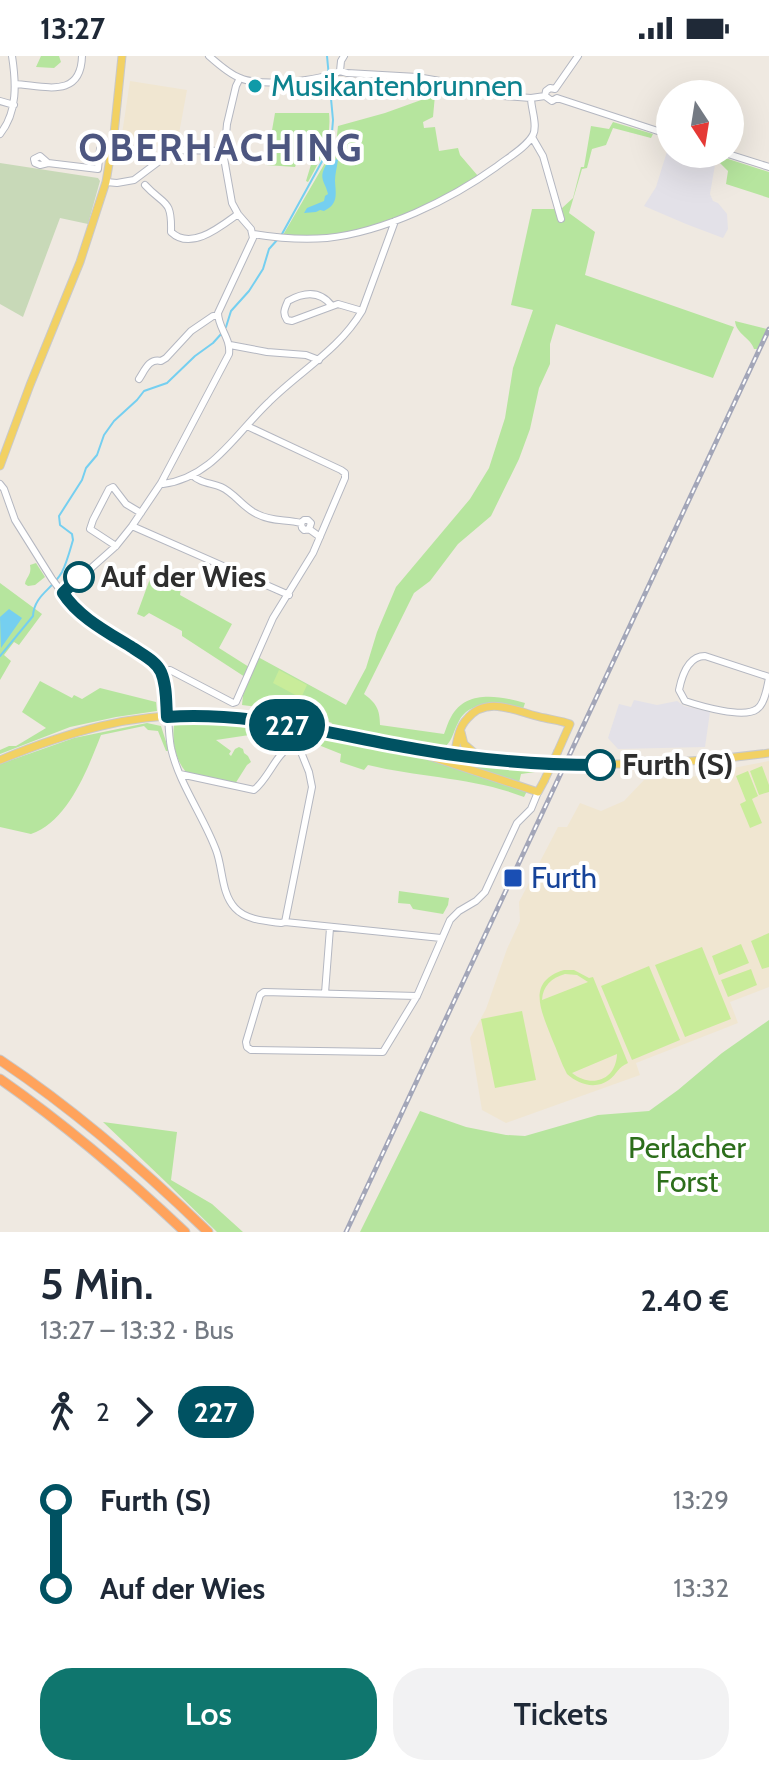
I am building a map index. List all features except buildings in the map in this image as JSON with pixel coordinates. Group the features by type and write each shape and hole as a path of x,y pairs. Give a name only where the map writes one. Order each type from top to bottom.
{"highway":[{"path":"1,1060 94,1129 208,1232"},
{"path":"0,1079 87,1144 185,1232"}],"main road":[{"path":"0,466 2,453 80,262 106,182 122,56"},
{"path":"417,749 426,755 538,792 570,724 489,706 467,718 460,729 454,755"},
{"path":"0,760 28,748 115,723 206,716 302,727 454,755 559,764 686,762 769,753"},
{"path":"460,729 464,744 480,758"}],"street":[{"path":"0,134 14,105 12,56"},
{"path":"15,84 66,87 79,75 82,56"},
{"path":"209,56 240,78 253,81 280,82 328,76 340,71 417,77 503,96 557,98 656,130"},
{"path":"340,71 344,56"},
{"path":"555,89 578,56"},
{"path":"63,593 116,546 132,526 161,483 226,362 230,345 218,316 252,243 253,234 234,209 224,151 230,108 240,78"},
{"path":"545,96 547,89 555,89"},
{"path":"555,89 557,98"},
{"path":"253,234 330,237 395,221 464,190 532,137 535,127 531,98"},
{"path":"0,101 14,105"},
{"path":"532,137 543,156 561,219"},
{"path":"48,163 98,169 100,149 111,150"},
{"path":"106,182 134,180 178,150 224,151"},
{"path":"744,159 769,167"},
{"path":"143,174 145,185"},
{"path":"134,180 167,203 171,232 186,240 217,230 238,214"},
{"path":"161,483 173,483 192,475 224,453 270,401 319,360 355,322 362,311 395,221"},
{"path":"332,306 324,296 307,294 288,301 284,316 292,321 338,304 362,311"},
{"path":"139,379 152,361 166,358 191,331 213,316 218,316"},
{"path":"230,345 306,355 319,360"},
{"path":"161,671 170,670 236,702 266,633 313,553 345,478 341,470 247,426"},
{"path":"192,475 196,480 224,488 242,506 256,514 301,523 306,519 310,521 309,529 320,537"},
{"path":"0,484 15,520 74,607 161,671 171,747 180,774 216,850 232,905 247,917 441,938"},
{"path":"116,546 90,529 109,489 113,487 126,504 141,513"},
{"path":"132,526 289,595"},
{"path":"699,656 769,678 763,702 750,712 718,710 685,701 679,690 690,663 699,656"},
{"path":"180,774 254,790 285,749 296,745 303,753 312,787 283,922"},
{"path":"417,996 264,992 260,995 247,1047 251,1050 383,1052 417,996 454,914 485,892 517,823 531,809 538,792"},
{"path":"325,993 330,928"}],"shaded area":[{"path":"130,81 187,90 178,139 170,143 164,141 161,147 127,142 122,134"},
{"path":"662,168 714,168 710,194 727,214 728,229 723,238 644,206 656,187"},
{"path":"634,700 657,705 677,701 684,706 710,712 705,747 618,749 608,738 619,704 631,707"},
{"path":"769,761 769,987 730,1002 738,1023 636,1063 640,1075 506,1123 482,1110 470,1038 486,1009 520,921 519,902 558,827 567,827 580,803 601,811 624,801 644,780 733,777 733,768"}],"green space":[{"path":"41,56 59,56 61,62 54,68 36,67"},
{"path":"435,95 433,117 423,122 424,128 435,127 439,151 458,148 460,155 478,176 436,202 385,222 333,234 283,235 336,144 338,126"},
{"path":"275,113 329,113 327,140 308,182 313,158 300,154 295,167 266,165"},
{"path":"613,122 653,134 651,138 613,128 606,145 592,149 587,168 582,169 569,213 595,232 585,275 734,327 713,378 556,324 550,344 550,364 539,388 530,429 491,516 458,544 430,581 414,593 364,694 376,707 380,725 444,734 457,708 474,698 515,700 525,703 523,709 486,705 470,709 463,715 446,746 408,743 329,729 332,723 302,712 242,705 258,657 346,705 366,668 396,587 470,499 489,468 505,418 513,368 533,310 511,305 532,209 561,209 573,198 581,167 584,167 591,126 609,129"},
{"path":"0,163 98,178 100,181 88,224 60,218 23,317 0,304"},
{"path":"744,164 769,172 769,198 726,184 728,171 725,168 744,168"},
{"path":"735,321 767,329 757,349 738,329"},
{"path":"36,563 45,577 28,586 25,584 30,565"},
{"path":"151,576 181,589 180,595 232,624 219,648 249,667 245,677 182,636 182,631 149,613 144,617 137,614"},
{"path":"0,583 42,614 19,645 14,642 4,655 11,661 0,680"},
{"path":"279,670 307,685 301,698 273,683"},
{"path":"40,681 72,698 74,695 82,699 100,688 156,702 157,711 70,727 0,754 0,750 16,746 46,728 22,712"},
{"path":"205,720 302,731 409,753 527,791 524,797 466,782 368,765 364,770 340,762 341,754 321,746 308,748 295,740 256,734 216,740 231,751 231,756 235,749 243,749 251,762 235,784 186,772 179,762 174,744 174,725 179,721"},
{"path":"147,723 161,726 169,751 166,751 158,731 148,730 144,726 101,735 75,792 56,818 31,834 0,827 0,764 74,738"},
{"path":"436,756 543,769 521,774 519,783"},
{"path":"762,766 769,792 759,795 750,771"},
{"path":"748,771 758,796 752,799 762,823 750,828 740,804 746,801 736,776"},
{"path":"399,891 449,898 448,905 443,914 413,909 410,904 398,903"},
{"path":"769,933 769,967 762,969 751,941"},
{"path":"741,944 749,963 719,975 712,956"},
{"path":"702,947 731,1019 685,1037 655,965"},
{"path":"649,966 680,1040 632,1060 601,986"},
{"path":"751,969 757,985 728,997 721,980"},
{"path":"574,970 593,977 628,1063 604,1083 581,1083 571,1078 565,1070 541,1008 540,990 552,975","holes":["565,974 577,975 588,982 542,1000 549,983","617,1054 612,1070 601,1079 587,1080 572,1073"]},
{"path":"522,1011 536,1080 495,1088 481,1019"},
{"name":"Perlacher Forst","path":"769,1020 769,1232 360,1232 420,1111 466,1127 525,1136 598,1115 649,1111"},
{"path":"103,1122 177,1132 171,1180 212,1204 243,1232 217,1232"}],"water":[{"path":"336,159 334,202 324,211 304,213 307,208 324,201 328,194 323,174 326,165 333,164"},
{"path":"9,609 22,618 1,648 0,617"}],"waterway":[{"path":"282,234 331,145 333,120 327,56"},
{"path":"226,327 231,311 249,291 263,269 269,249 278,239"},
{"path":"0,656 33,616 40,597 62,572 73,540 72,534 60,525 59,516 86,468 97,455 104,435 144,391 167,383 222,333"}],"railway":[{"path":"346,1232 769,329"}],"bus line":[{"name":"227","path":"79,577 63,593 65,597 94,622 156,664 164,680 167,717 206,716 258,721 480,758 600,765"}],"place":[{"name":"Musikantenbrunnen","path":"255,86"},
{"name":"Auf der Wies","path":"79,577"},
{"name":"Furth (S)","path":"600,765"},
{"name":"Furth","path":"513,878"}],"district":[{"name":"OBERHACHING","path":"221,148"}]}
